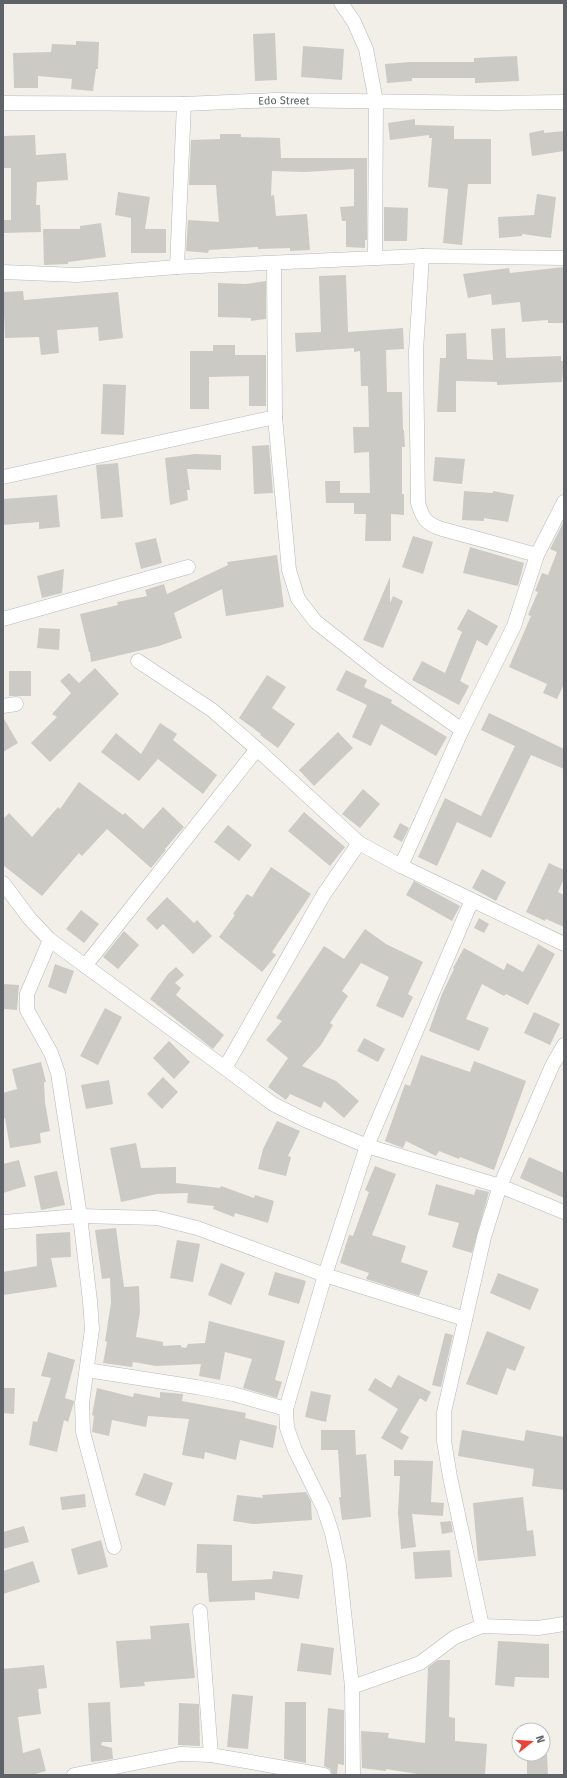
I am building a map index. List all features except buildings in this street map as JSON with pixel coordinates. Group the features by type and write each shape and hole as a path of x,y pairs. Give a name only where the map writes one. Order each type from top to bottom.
{"street":[{"path":"341,3 354,22 366,48 376,101 375,258"},
{"name":"Edo Street","path":"3,103 184,104 275,100 497,103 564,102"},
{"path":"177,267 184,104"},
{"path":"422,256 416,351 418,503 422,516 430,525 537,555"},
{"path":"3,272 76,275 177,267 422,256 564,258"},
{"path":"274,263 275,417 289,570 298,599 316,622 381,673 462,730"},
{"path":"3,477 275,417"},
{"path":"401,866 462,730 514,626 537,555 564,502"},
{"path":"3,619 188,567"},
{"path":"138,661 212,710 257,748 359,843 401,866 564,944"},
{"path":"85,966 257,748"},
{"path":"226,1068 324,894 359,843"},
{"path":"3,883 30,919 50,940 273,1104 305,1120 367,1146 500,1186 564,1212"},
{"path":"353,1775 352,1687 339,1565 332,1533 324,1509 287,1428 286,1409 325,1275 367,1146 472,900"},
{"path":"50,940 27,994 27,1010 51,1053 58,1073 80,1216 92,1329 82,1403 83,1432 114,1547"},
{"path":"482,1626 444,1441 444,1412 484,1237 500,1186 552,1066 564,1045"},
{"path":"3,1222 80,1216 157,1218 197,1228 325,1275 465,1319"},
{"path":"87,1370 233,1394 286,1409"},
{"path":"200,1611 212,1755"},
{"path":"352,1687 420,1663 455,1637 482,1626 538,1628 564,1624"},
{"path":"74,1775 180,1754 212,1755 324,1775"}]}
